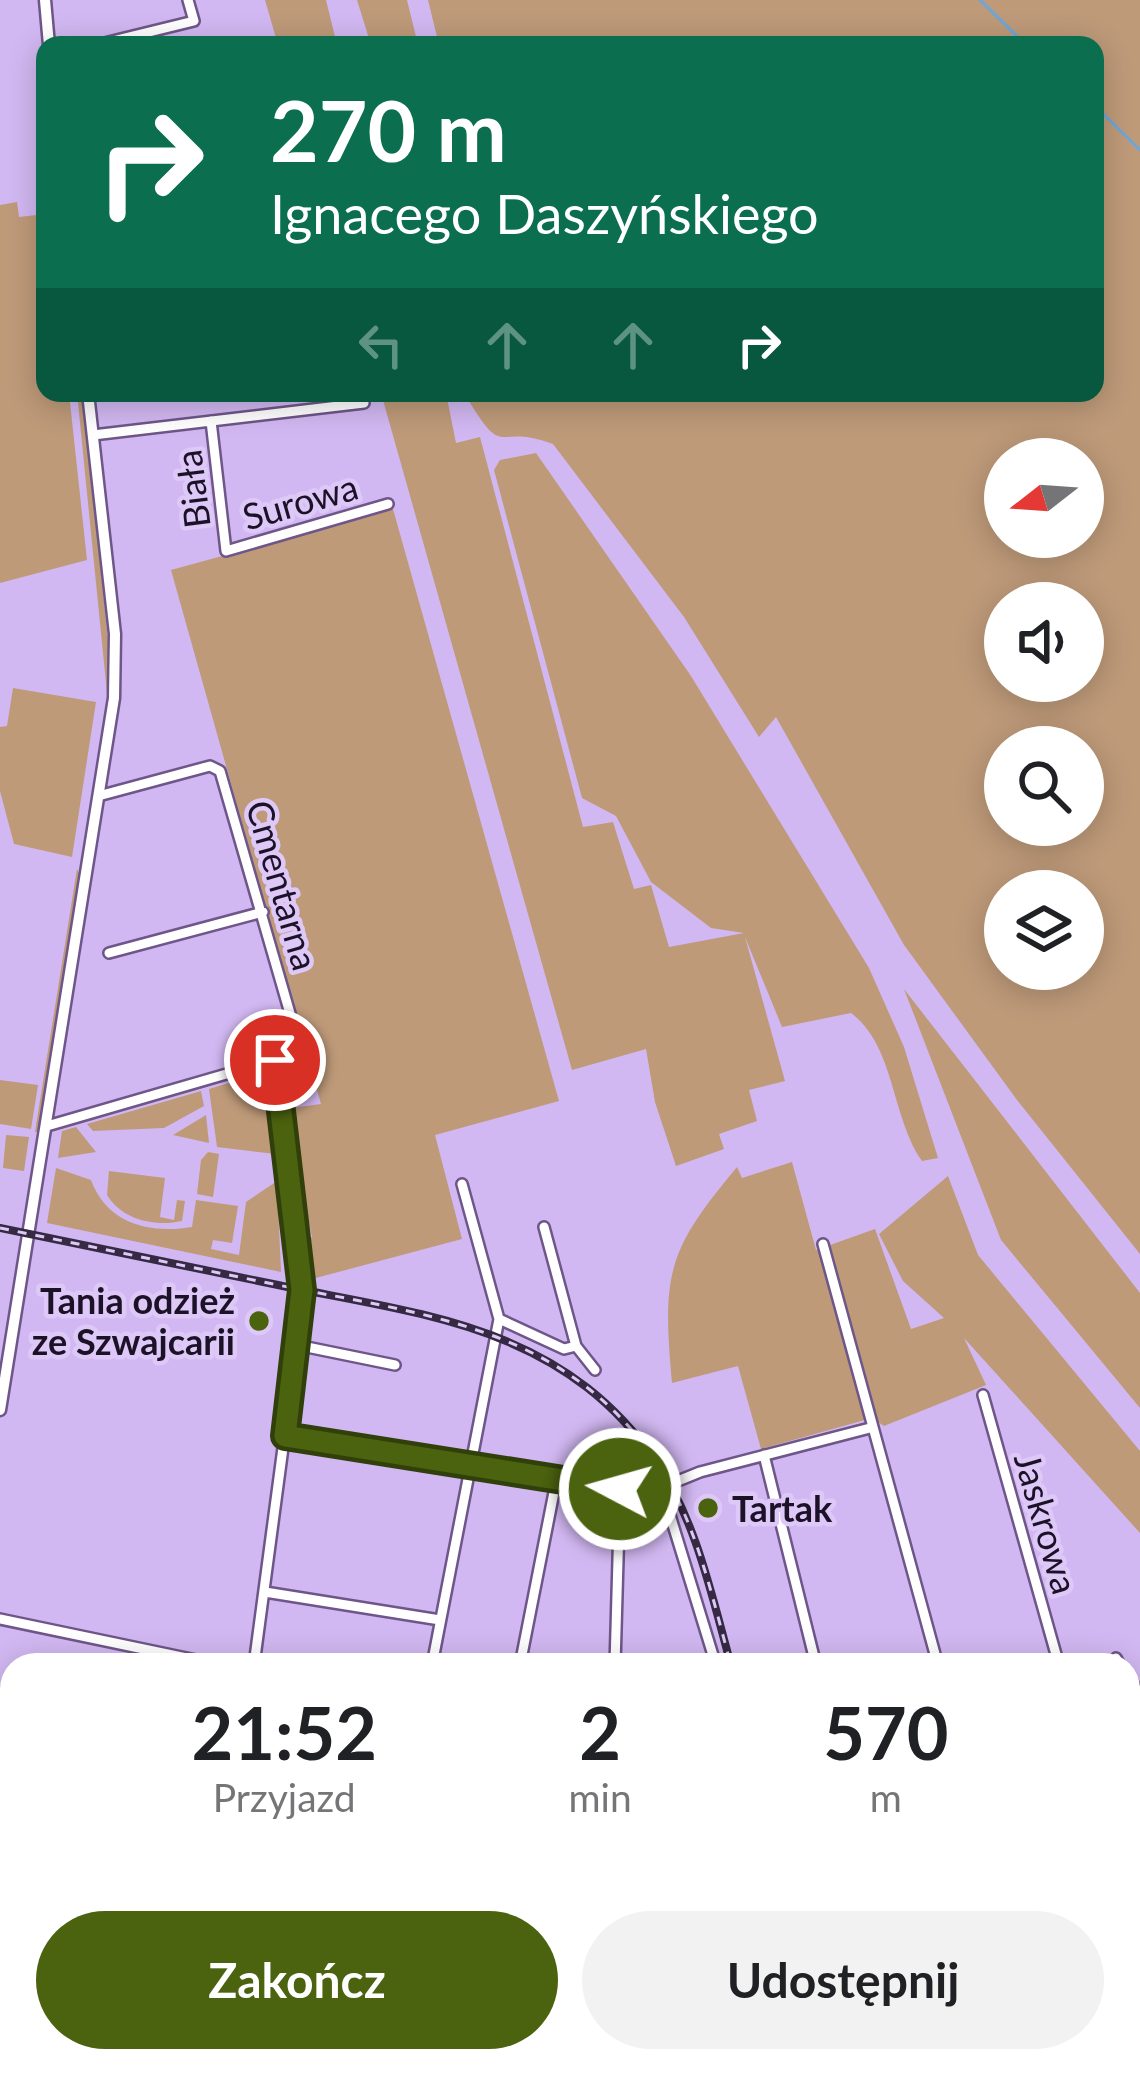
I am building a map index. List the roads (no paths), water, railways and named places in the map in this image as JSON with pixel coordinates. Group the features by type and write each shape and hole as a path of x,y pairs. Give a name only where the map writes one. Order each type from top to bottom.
{"main road":[{"path":"44,0 48,36"},
{"path":"0,1410 102,795 116,653 89,402"}],"street":[{"path":"133,36 194,21 188,0"},
{"path":"93,435 364,403"},
{"name":"Biała","path":"211,421 226,551"},
{"name":"Surowa","path":"226,551 388,504"},
{"name":"Cmentarna","path":"102,795 210,766 223,775 300,1042 296,1053 275,1060"},
{"path":"109,953 263,912"},
{"path":"47,1126 275,1060 302,1290 256,1653"},
{"path":"434,1653 499,1319 462,1184"},
{"path":"544,1227 576,1346 595,1370"},
{"path":"823,1244 935,1653"},
{"path":"499,1319 559,1347 576,1346"},
{"path":"297,1345 395,1365"},
{"name":"Jaskrowa","path":"983,1395 1056,1653"},
{"path":"285,1436 556,1482 662,1489 689,1475 870,1428"},
{"path":"764,1455 813,1653"},
{"path":"522,1653 556,1482"},
{"path":"615,1653 620,1489"},
{"path":"662,1489 712,1653"},
{"path":"266,1592 440,1620"},
{"path":"0,1619 163,1653"}],"waterway":[{"path":"980,0 1017,36"},
{"path":"1104,115 1140,150"}],"railway":[{"path":"0,1228 437,1318 534,1354 578,1380 618,1415 655,1460 692,1533 728,1653"}],"place":[{"name":"Tania odzież ze Szwajcarii","path":"259,1321"},
{"name":"Tartak","path":"708,1508"}]}
